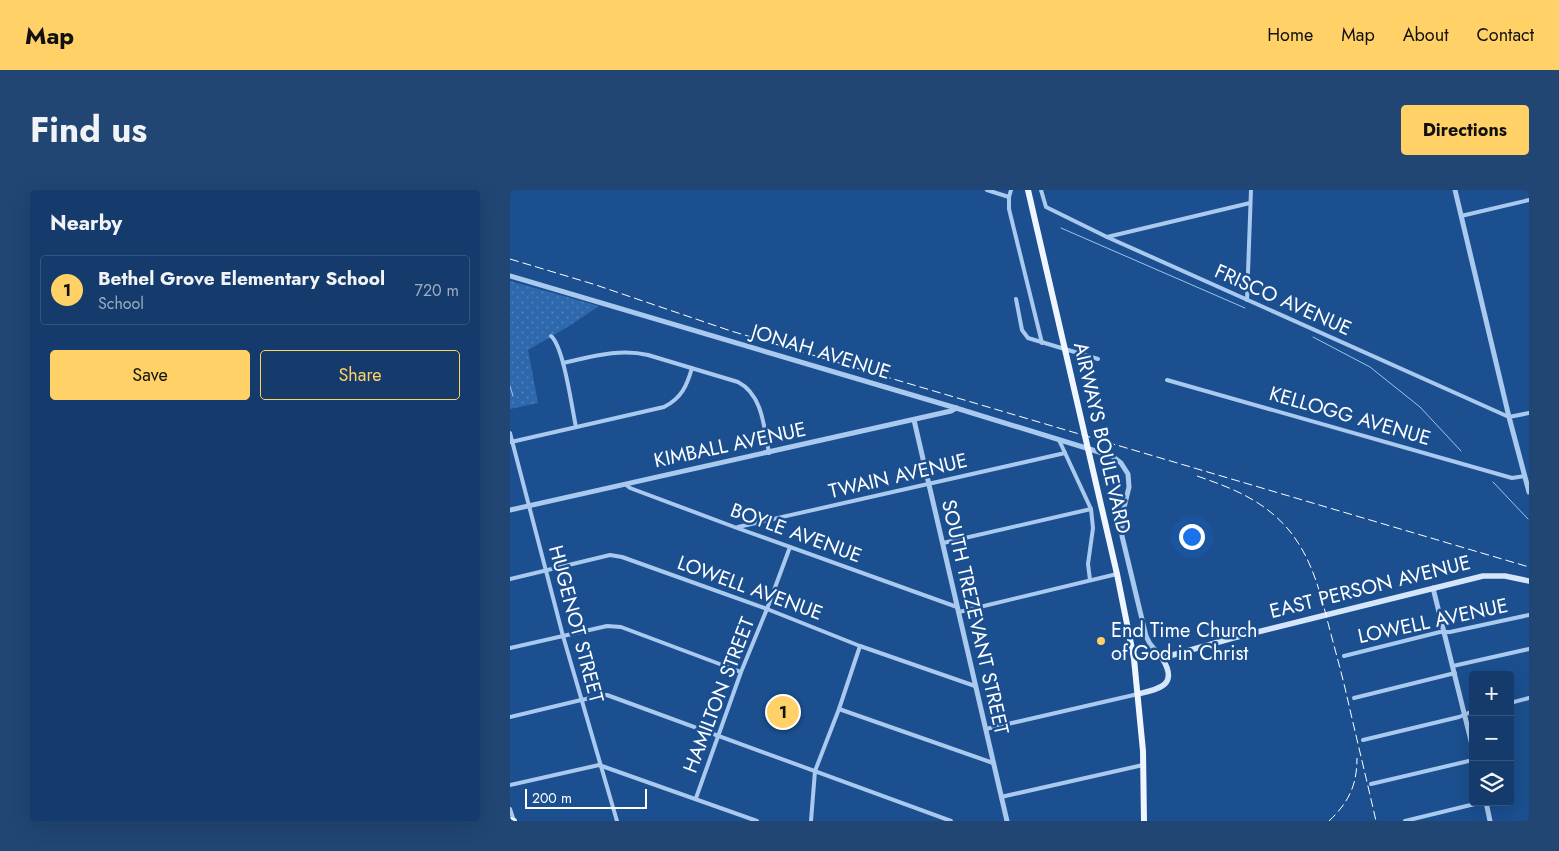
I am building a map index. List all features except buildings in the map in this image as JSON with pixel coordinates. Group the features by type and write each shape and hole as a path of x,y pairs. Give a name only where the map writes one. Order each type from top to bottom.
{"main road":[{"name":"AIRWAYS BOULEVARD","path":"1028,190 1117,574 1134,659 1143,765 1144,821"},
{"name":"EAST PERSON AVENUE","path":"1162,658 1233,638 1483,576 1504,576 1529,581"},
{"name":"AIRWAYS BOULEVARD","path":"1138,694 1160,688 1166,683 1168,673 1162,658"},
{"path":"510,820 514,821"}],"street":[{"path":"987,190 1009,197"},
{"name":"AIRWAYS BOULEVARD","path":"1011,190 1009,197 1010,209 1042,343"},
{"name":"FRISCO AVENUE","path":"1041,190 1046,207 1107,237 1509,417"},
{"path":"1246,300 1252,190"},
{"path":"1455,190 1509,417 1529,492"},
{"path":"1461,216 1529,200"},
{"path":"1107,237 1250,203"},
{"name":"JONAH AVENUE","path":"510,276 1059,439 1112,456 1121,463"},
{"path":"1016,300 1024,334 1028,338 1098,359"},
{"path":"551,336 556,343 563,363 576,427"},
{"path":"563,363 627,351 733,379 742,384 754,396 759,408 769,452"},
{"path":"511,442 658,409 670,404 680,396 692,368"},
{"name":"KELLOGG AVENUE","path":"1167,380 1512,478 1525,476"},
{"name":"KIMBALL AVENUE","path":"510,510 914,420 951,411 956,408"},
{"path":"1509,417 1529,413"},
{"name":"SOUTH TREZEVANT STREET","path":"914,420 1007,821"},
{"name":"HUGENOT STREET","path":"510,433 563,636 617,821"},
{"name":"AIRWAYS BOULEVARD","path":"1059,439 1091,509 1093,528 1088,564 1090,580"},
{"name":"TWAIN AVENUE","path":"737,528 1065,454"},
{"name":"AIRWAYS BOULEVARD","path":"1121,463 1128,474 1129,487 1122,516 1122,536 1146,636 1162,658"},
{"name":"BOYLE AVENUE","path":"625,484 630,488 958,610"},
{"path":"943,543 1091,509"},
{"name":"HAMILTON STREET","path":"696,798 741,672 790,547"},
{"name":"LOWELL AVENUE","path":"510,579 610,555 622,557 767,609 860,646 975,686"},
{"path":"958,610 1117,574"},
{"path":"1433,588 1469,733"},
{"name":"LOWELL AVENUE","path":"1344,656 1445,632 1529,615"},
{"path":"510,648 607,626 621,627 741,672"},
{"path":"811,821 815,771 839,709 860,646"},
{"path":"1453,666 1529,649"},
{"path":"1354,698 1455,673"},
{"path":"986,729 1138,694"},
{"path":"510,717 607,695 951,821"},
{"path":"1514,702 1529,698"},
{"path":"839,709 993,763"},
{"path":"1363,740 1460,717 1469,712"},
{"path":"1371,784 1469,761"},
{"path":"510,785 600,765 757,821"},
{"path":"1002,797 1143,765"},
{"path":"1405,821 1469,806"},
{"path":"1485,806 1490,821"},
{"path":"510,809 514,821"}],"shaded area":[{"path":"510,281 599,306 528,350 538,403 510,409"}],"waterway":[{"path":"1061,228 1245,308"},
{"path":"1313,337 1370,367 1420,407 1461,451"},
{"path":"510,386 513,396"},
{"path":"1493,482 1528,519"}],"railway":[{"path":"510,259 593,284 731,331 1529,567"},
{"path":"1197,476 1235,490 1268,510 1288,529 1302,549 1320,592 1376,821"},
{"path":"1329,821 1342,807 1351,793 1357,768 1357,758"}],"place":[{"name":"End Time Church of God in Christ","path":"1101,641"},
{"name":"Bethel Grove Elementary School","path":"783,712"}]}
